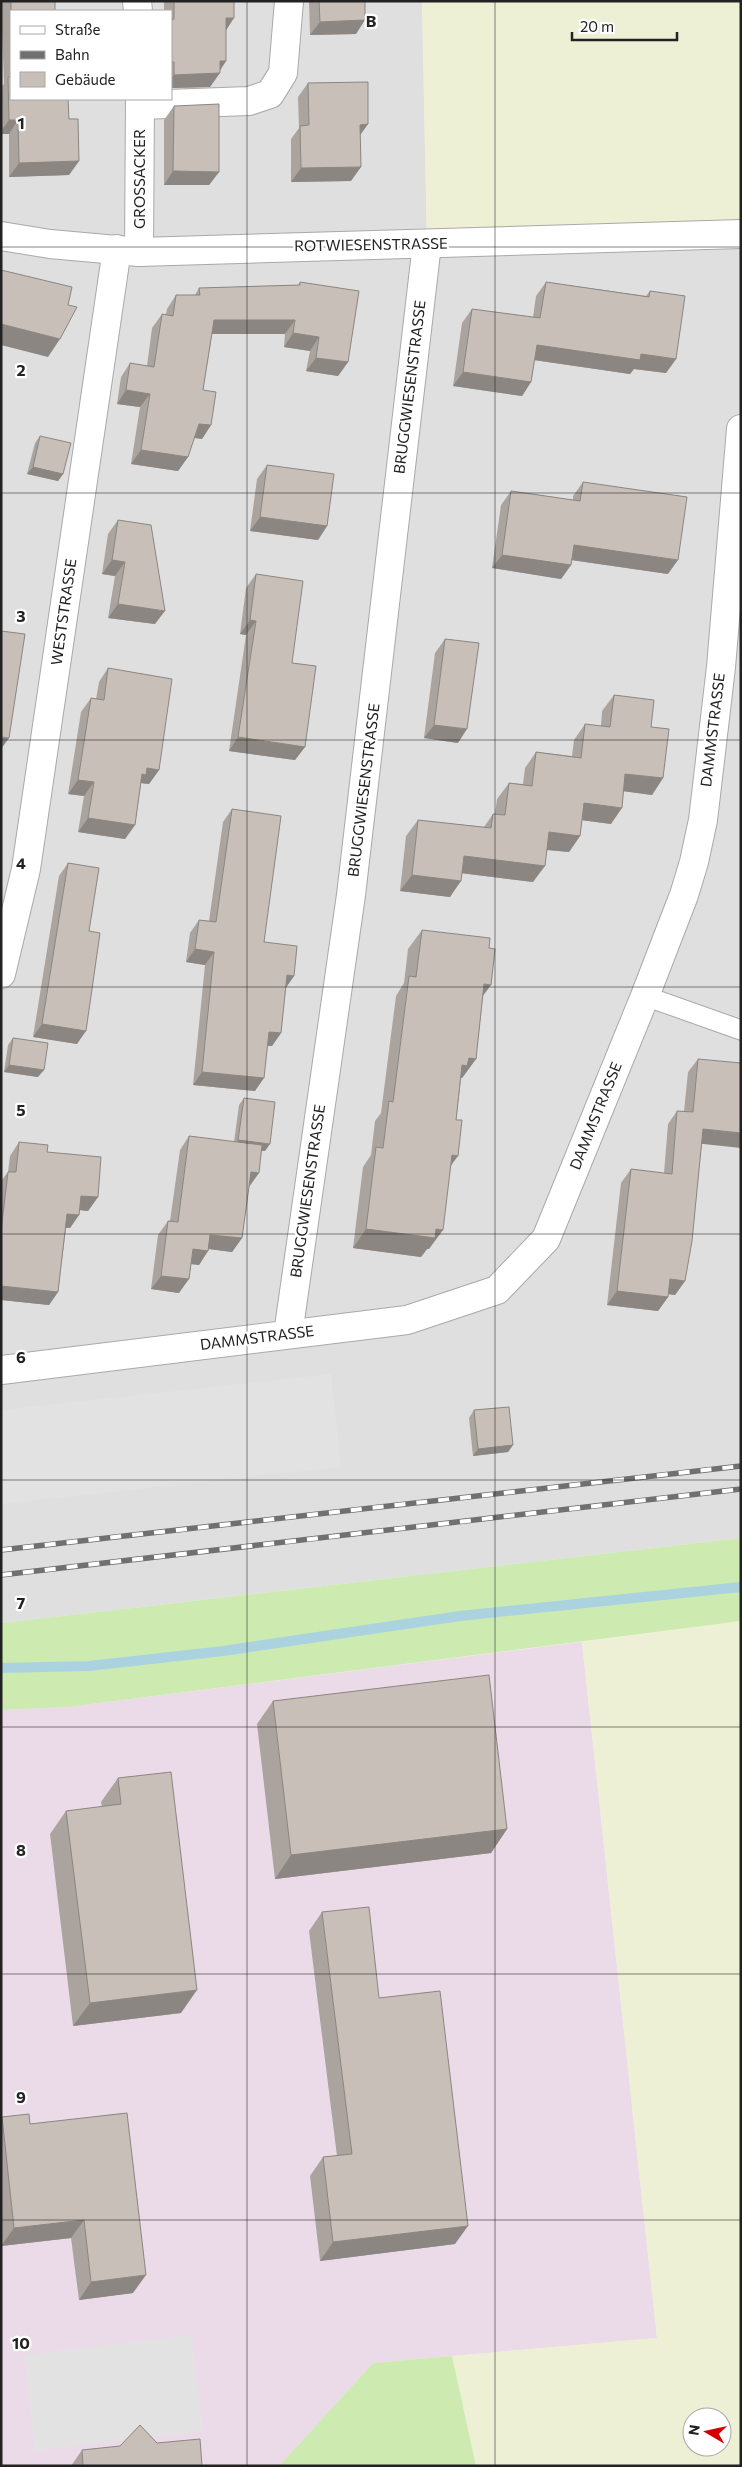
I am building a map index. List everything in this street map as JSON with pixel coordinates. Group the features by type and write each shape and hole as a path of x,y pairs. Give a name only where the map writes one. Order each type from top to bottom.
{"street":[{"name":"GROSSACKER","path":"128,251 140,102 249,102 270,94 283,73 289,1"},
{"name":"ROTWIESENSTRASSE","path":"1,236 50,244 128,251 741,234"},
{"name":"BRUGGWIESENSTRASSE","path":"288,1334 351,895 427,244"},
{"name":"WESTSTRASSE","path":"1,974 26,869 128,251"},
{"name":"DAMMSTRASSE","path":"1,1370 407,1320 497,1290 546,1239 684,895 703,820 721,667 741,429"}],"lane":[{"path":"645,996 741,1030"}],"shaded area":[{"path":"1,1 422,1 427,243 741,234 741,1538 1,1623"},
{"path":"331,1374 341,1467 1,1504 1,1410"},
{"path":"582,1642 657,2338 373,2363 279,2466 1,2466 1,1710 68,1707"},
{"path":"191,2335 203,2431 35,2451 24,2355"}],"green space":[{"path":"422,1 741,1 741,234 427,244"},
{"path":"741,1538 741,1621 68,1707 1,1710 1,1623"},
{"path":"741,1621 741,2466 476,2466 452,2356 657,2338 582,1642"},
{"path":"452,2356 476,2466 279,2466 373,2363"}],"building":[{"path":"11,1 55,1 55,10 11,10"},
{"path":"174,1 234,1 234,18 226,18 226,61 220,61 220,73 174,75 174,62 172,62 172,20 174,19"},
{"path":"319,1 365,1 365,20 320,22"},
{"path":"8,77 10,77 10,100 68,100 69,119 78,119 79,161 19,163 18,120 9,120"},
{"path":"368,82 368,124 360,125 361,167 301,168 300,126 309,125 308,83"},
{"path":"219,104 219,172 173,171 174,106"},
{"path":"1,270 72,287 68,305 77,307 60,339 1,324"},
{"path":"300,282 359,291 348,362 316,358 319,337 293,333 295,320 214,320 203,390 216,392 211,425 199,424 188,457 141,450 150,394 126,390 130,363 154,367 162,314 173,316 176,295 200,295 199,288 300,285"},
{"path":"546,282 649,297 650,291 685,296 676,359 641,354 640,360 537,345 531,382 463,372 472,309 540,318"},
{"path":"40,436 71,443 63,474 33,467"},
{"path":"267,465 334,474 327,526 260,517"},
{"path":"583,482 687,497 678,560 574,545 571,565 502,555 511,491 580,501"},
{"path":"118,520 151,525 165,611 118,604 125,562 112,560"},
{"path":"256,574 303,581 292,663 316,666 305,747 238,737 256,621 250,620"},
{"path":"1,631 25,634 9,738 1,737"},
{"path":"445,639 479,643 467,729 434,725"},
{"path":"108,668 172,679 159,770 147,768 146,775 142,774 135,825 88,818 94,782 78,780 91,698 104,700"},
{"path":"614,695 654,700 651,727 669,729 663,778 625,774 622,808 584,803 580,836 549,832 545,866 464,856 461,881 412,875 418,820 491,828 493,814 505,815 509,783 532,786 536,752 581,758 585,724 610,727"},
{"path":"232,809 281,816 264,942 297,946 294,976 287,975 281,1033 269,1032 264,1078 202,1072 214,952 195,949 199,920 216,922"},
{"path":"68,863 99,868 89,931 100,933 86,1031 42,1024"},
{"path":"422,930 490,938 489,948 495,949 491,985 484,984 476,1059 469,1058 467,1066 462,1065 456,1120 462,1120 458,1156 452,1155 443,1230 436,1229 435,1238 366,1229 376,1147 383,1148 389,1101 393,1102 409,976 416,977"},
{"path":"13,1038 48,1043 44,1070 9,1065"},
{"path":"698,1059 741,1063 741,1133 703,1129 692,1241 685,1281 670,1279 668,1297 617,1291 631,1169 672,1174 677,1111 693,1112"},
{"path":"244,1098 275,1102 270,1144 238,1140"},
{"path":"189,1136 262,1145 259,1173 251,1172 242,1238 210,1235 208,1251 193,1249 189,1279 161,1276 168,1221 178,1222"},
{"path":"19,1142 48,1145 47,1152 101,1157 98,1197 81,1196 79,1215 67,1214 58,1292 1,1286 1,1231 8,1172 16,1172"},
{"path":"509,1407 513,1445 478,1449 474,1410"},
{"path":"489,1675 507,1829 291,1855 273,1701"},
{"path":"171,1772 197,1990 90,2003 66,1811 121,1804 118,1778"},
{"path":"369,1907 379,1998 440,1991 468,2226 333,2242 323,2157 352,2154 322,1912"},
{"path":"127,2113 146,2275 91,2282 84,2220 14,2228 2,2117 29,2114 30,2124"},
{"path":"140,2425 157,2443 200,2439 202,2466 83,2466 82,2450 120,2446"}],"waterway":[{"path":"1,1668 89,1666 223,1651 460,1616 741,1587"}],"railway":[{"path":"1,1550 741,1466"},
{"path":"1,1575 741,1489"}]}
